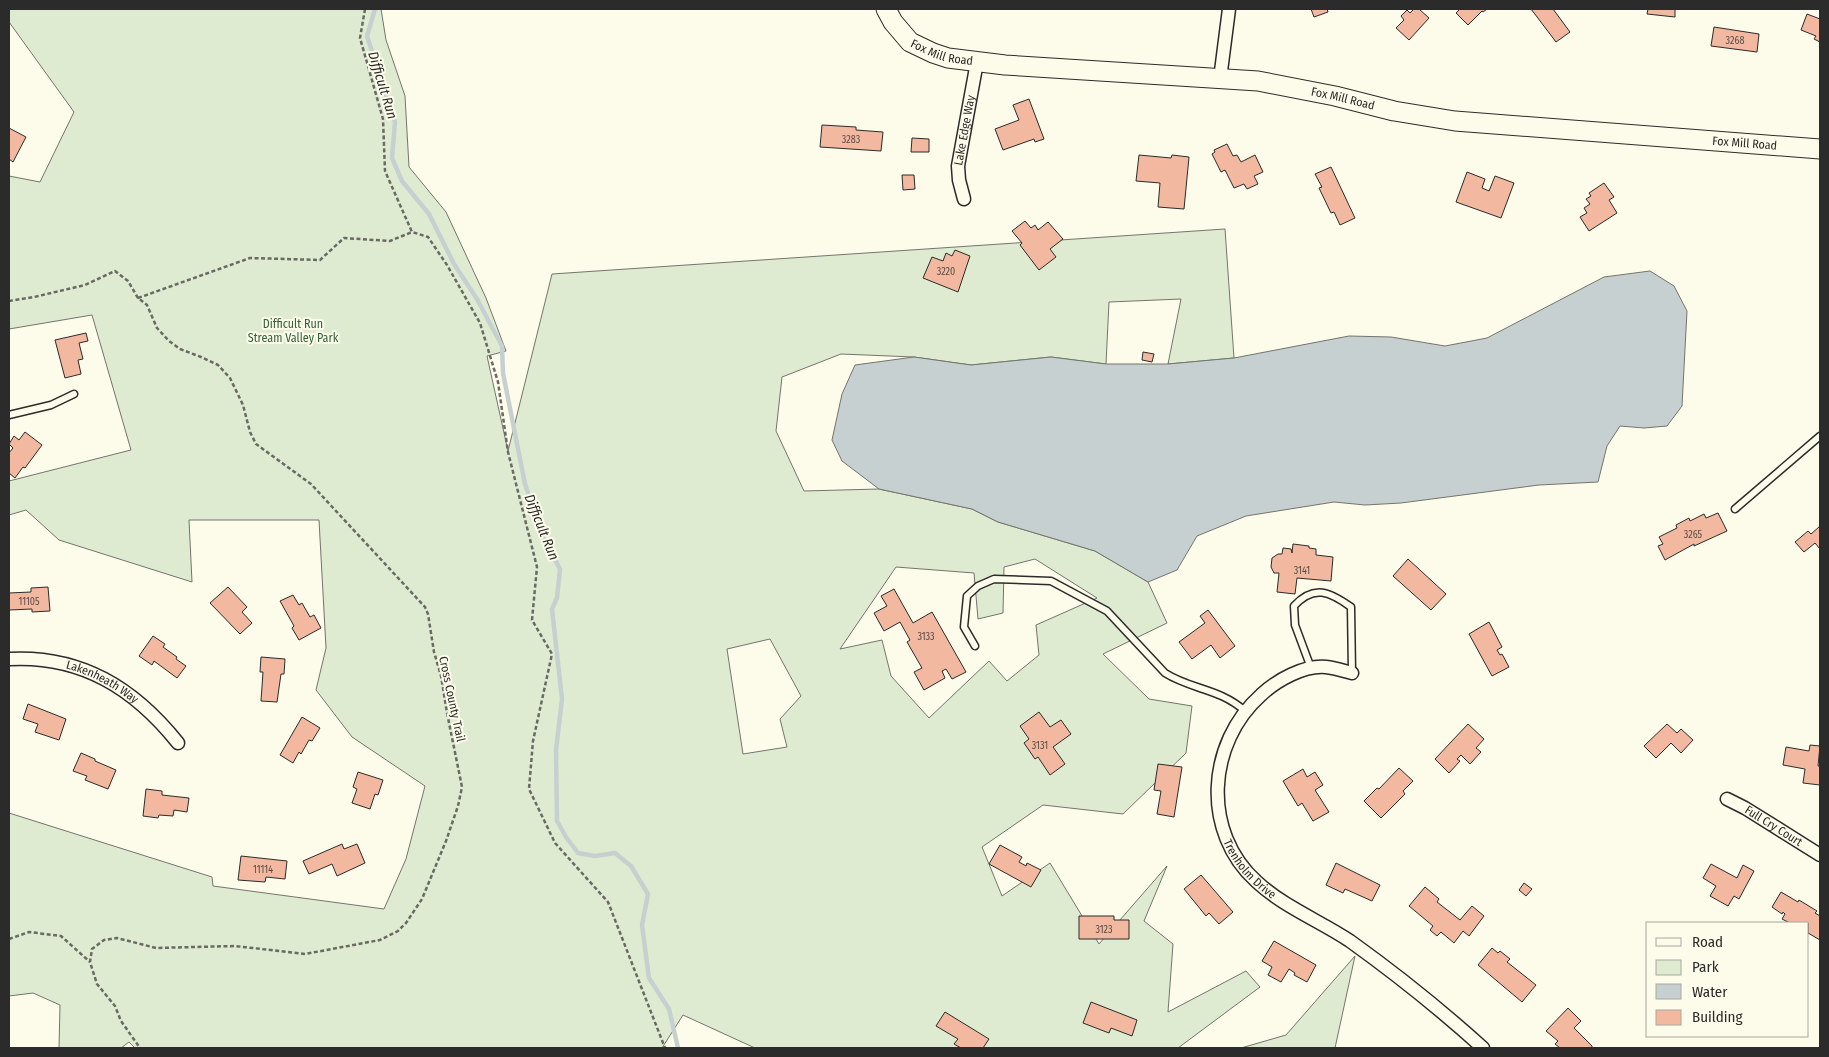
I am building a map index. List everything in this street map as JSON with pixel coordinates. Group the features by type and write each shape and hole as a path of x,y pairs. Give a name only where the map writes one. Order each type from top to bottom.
{"main road":[{"name":"Fox Mill Road","path":"886,9 903,36 917,47 948,58 1054,69 1258,81 1335,96 1394,111 1455,121 1820,149"}],"street":[{"path":"1220,79 1229,9"},
{"name":"Lake Edge Way","path":"964,199 959,180 958,166 976,62"},
{"name":"Lakenheath Way","path":"9,659 25,658 56,661 100,676 142,703 178,742"},
{"name":"Trenholm Drive","path":"1352,673 1325,667 1311,668 1282,680 1262,694 1245,711 1236,723 1225,746 1218,771 1218,809 1224,832 1234,854 1258,884 1350,942 1418,993 1482,1048"},
{"name":"Full Cry Court","path":"1727,799 1820,854"}],"lane":[{"path":"9,415 51,405 74,394"},
{"path":"1735,509 1820,436"},
{"path":"975,646 964,627 967,596 978,586 994,579 1051,580 1107,612 1165,673 1174,679 1211,690 1235,702 1245,711"},
{"path":"1311,668 1295,625 1294,606 1303,596 1322,592 1336,596 1351,607 1352,673"}],"path":[{"path":"365,9 360,38 383,118 385,171 412,232"},
{"path":"138,298 250,258 320,260 344,238 390,241 412,232 428,237 447,265 480,323 498,382 508,452 538,567 532,620 552,654 533,741 529,788 555,843 608,902 666,1048"},
{"name":"Cross County Trail","path":"9,301 34,297 85,284 115,272 128,281 138,298 147,305 157,328 169,340 180,349 218,365 230,378 243,405 245,417 256,444 311,484 425,607 441,676 462,786 458,806 446,841 422,899 406,923 398,931 380,940 305,954 235,946 156,948 117,938 104,940 92,949 90,962"},
{"path":"9,939 29,932 61,936 90,962 98,984 115,1006 121,1021 140,1048"}],"green space":[{"name":"Difficult Run Stream Valley Park","path":"9,9 381,9 386,40 405,96 409,167 446,212 486,298 506,351 487,356 508,451 552,274 1225,229 1234,358 1168,364 1181,299 1109,302 1106,364 1051,357 971,365 914,357 841,354 782,377 776,431 804,491 879,489 972,509 998,522 1095,551 1148,582 1167,623 1103,654 1149,699 1192,706 1186,753 1123,814 1043,805 982,847 1002,896 1050,863 1099,944 1167,866 1144,921 1173,944 1168,1012 1246,971 1260,987 1178,1048 755,1048 683,1015 662,1048 135,1048 129,1042 121,1048 59,1048 60,1005 33,993 9,996 9,813 212,877 213,886 384,909 406,859 425,786 352,737 316,690 326,648 319,520 189,520 192,582 59,540 26,510 9,515 9,481 131,450 92,315 9,329 9,176 40,182 74,112 9,22","holes":["1035,559 1097,598 1036,625 1039,655 1007,681 989,661 929,718 891,676 882,640 840,649 896,567 974,573 978,619 1003,613 1004,567","770,639 801,696 780,719 787,747 743,754 727,649"]},
{"path":"1355,956 1335,1048 1241,1048 1286,1035"}],"water":[{"path":"1650,271 1674,286 1687,311 1682,406 1667,426 1644,428 1620,426 1607,446 1598,482 1539,485 1401,503 1365,505 1334,502 1246,516 1197,536 1177,570 1148,582 1095,551 998,522 972,509 879,489 842,461 832,440 842,394 855,365 914,357 971,365 1051,357 1106,364 1168,364 1234,358 1349,336 1391,337 1445,346 1487,338 1604,277"}],"building":[{"path":"1311,9 1327,9 1328,12 1314,17"},
{"path":"1414,9 1419,9 1429,18 1409,40 1396,28 1404,20 1401,16 1407,10 1410,13"},
{"path":"1460,9 1487,9 1482,11 1468,25 1456,13"},
{"path":"1531,9 1553,9 1570,32 1556,42"},
{"path":"1648,9 1675,9 1675,17 1647,14"},
{"path":"1807,14 1820,19 1820,42 1814,39 1816,36 1801,30"},
{"path":"1714,27 1759,34 1757,52 1711,46"},
{"path":"1029,99 1044,139 1035,142 1034,139 1003,150 995,129 1019,120 1013,105"},
{"path":"822,125 856,127 856,130 883,132 881,151 820,147"},
{"path":"9,128 26,137 13,162 9,159"},
{"path":"912,138 929,139 929,152 911,152"},
{"path":"1227,144 1233,156 1237,155 1241,162 1255,155 1263,172 1254,176 1258,184 1247,189 1244,184 1234,188 1225,170 1221,172 1212,154 1215,152 1214,150"},
{"path":"1139,155 1171,158 1172,155 1189,157 1184,209 1158,207 1160,183 1136,181"},
{"path":"1331,167 1355,218 1340,225 1334,212 1331,213 1319,188 1322,187 1315,174"},
{"path":"1467,172 1485,179 1482,188 1489,191 1495,176 1514,183 1501,218 1456,202"},
{"path":"902,175 914,175 915,189 903,190"},
{"path":"1604,183 1614,197 1609,200 1617,213 1589,231 1580,217 1587,213 1584,208 1590,204 1586,199 1591,196 1589,193"},
{"path":"1025,221 1031,228 1035,225 1038,230 1048,222 1063,239 1050,249 1056,257 1039,270 1012,231"},
{"path":"955,250 970,256 958,292 923,278 932,257 943,261 946,253 952,256"},
{"path":"86,333 88,341 79,343 83,359 78,360 81,374 65,378 55,340"},
{"path":"1143,352 1154,354 1152,362 1142,360"},
{"path":"25,432 42,445 15,478 9,473 9,453 13,448 9,444 14,436 19,440"},
{"path":"1718,513 1727,531 1694,546 1694,544 1665,560 1658,546 1663,544 1659,537 1677,528 1676,525 1689,518 1690,521 1704,514 1706,518"},
{"path":"1820,526 1820,549 1815,543 1804,552 1795,542 1808,531 1811,534"},
{"path":"1293,544 1316,549 1316,555 1333,557 1331,581 1297,578 1295,594 1277,592 1279,573 1274,573 1271,567 1272,558 1282,554 1283,548 1291,549 1292,553"},
{"path":"1408,559 1446,594 1431,610 1393,576"},
{"path":"48,587 50,611 32,612 32,609 9,610 9,593 31,592 31,588"},
{"path":"228,587 247,607 242,612 252,623 240,634 210,603"},
{"path":"894,589 913,623 932,612 966,672 952,679 946,669 942,671 945,678 924,690 914,672 922,668 907,642 910,640 900,622 884,631 874,613 887,606 881,596"},
{"path":"293,595 299,605 302,603 310,617 314,615 321,628 299,640 292,628 294,626 280,601"},
{"path":"1208,610 1235,646 1220,658 1211,645 1192,659 1179,642 1205,623 1200,616"},
{"path":"1489,622 1502,647 1497,650 1500,655 1502,654 1509,667 1492,676 1469,634"},
{"path":"153,636 165,644 163,647 186,666 177,678 154,661 152,665 139,656"},
{"path":"261,657 285,659 284,674 281,674 277,702 261,701 263,672 260,672"},
{"path":"28,704 66,719 59,740 35,732 38,724 23,719"},
{"path":"1039,712 1050,727 1061,720 1071,734 1053,747 1065,764 1050,775 1038,757 1035,759 1024,743 1029,739 1020,726"},
{"path":"302,717 320,728 312,741 309,740 301,754 299,752 293,763 280,755"},
{"path":"1468,724 1484,739 1476,748 1481,752 1470,764 1461,755 1457,759 1460,761 1449,773 1435,759"},
{"path":"1667,724 1677,733 1681,729 1693,740 1681,753 1671,743 1656,758 1644,746"},
{"path":"1810,745 1820,746 1818,766 1820,766 1820,785 1803,783 1805,769 1783,765 1786,747 1809,751"},
{"path":"81,753 116,770 108,789 85,780 87,776 73,771"},
{"path":"1158,764 1182,767 1174,817 1157,814 1161,791 1154,790"},
{"path":"1399,768 1413,781 1403,791 1405,794 1381,818 1364,801 1377,788 1379,789"},
{"path":"1303,769 1307,777 1315,772 1323,785 1315,790 1329,812 1313,821 1302,803 1298,806 1283,781"},
{"path":"358,772 383,780 378,795 375,794 370,809 352,803 357,789 353,787"},
{"path":"146,789 162,791 162,795 189,798 187,812 174,810 173,816 159,815 158,818 143,816"},
{"path":"342,844 344,849 357,844 365,863 337,876 332,864 309,874 303,861"},
{"path":"1000,845 1022,857 1019,862 1026,866 1027,863 1041,870 1031,887 989,864"},
{"path":"241,856 287,861 285,879 266,877 265,882 238,880"},
{"path":"1336,863 1380,885 1372,901 1345,889 1343,893 1326,885"},
{"path":"1711,864 1737,878 1743,865 1754,871 1739,899 1734,896 1728,906 1710,896 1716,886 1703,878"},
{"path":"1201,875 1233,912 1219,924 1209,913 1206,916 1184,889"},
{"path":"1524,883 1532,889 1526,896 1519,890"},
{"path":"1425,887 1439,899 1437,902 1460,920 1472,906 1484,916 1469,936 1463,931 1454,943 1441,932 1437,936 1430,930 1433,926 1409,906"},
{"path":"1781,892 1817,911 1815,913 1820,916 1820,940 1809,934 1809,922 1788,922 1782,919 1785,914 1783,912 1782,914 1772,907"},
{"path":"1079,916 1114,916 1114,920 1129,920 1129,939 1079,939"},
{"path":"1274,941 1316,965 1307,982 1294,975 1295,973 1289,969 1281,982 1268,975 1272,967 1262,961"},
{"path":"1492,948 1498,953 1500,951 1510,959 1507,962 1536,985 1522,1002 1478,965"},
{"path":"1091,1002 1137,1020 1132,1036 1111,1028 1109,1033 1083,1023"},
{"path":"1568,1008 1581,1021 1574,1028 1592,1048 1560,1048 1555,1044 1558,1041 1546,1031"},
{"path":"945,1012 989,1039 983,1048 961,1048 954,1044 958,1039 936,1026"}],"waterway":[{"name":"Difficult Run","path":"375,9 367,36 395,122 392,158 402,181 429,214 454,264 477,299 502,346 503,373 525,484 543,537 560,569 557,598 552,609 562,699 556,750 557,821 578,853 595,856 615,853 631,866 648,894 642,925 649,978 669,1009 678,1048"}]}
